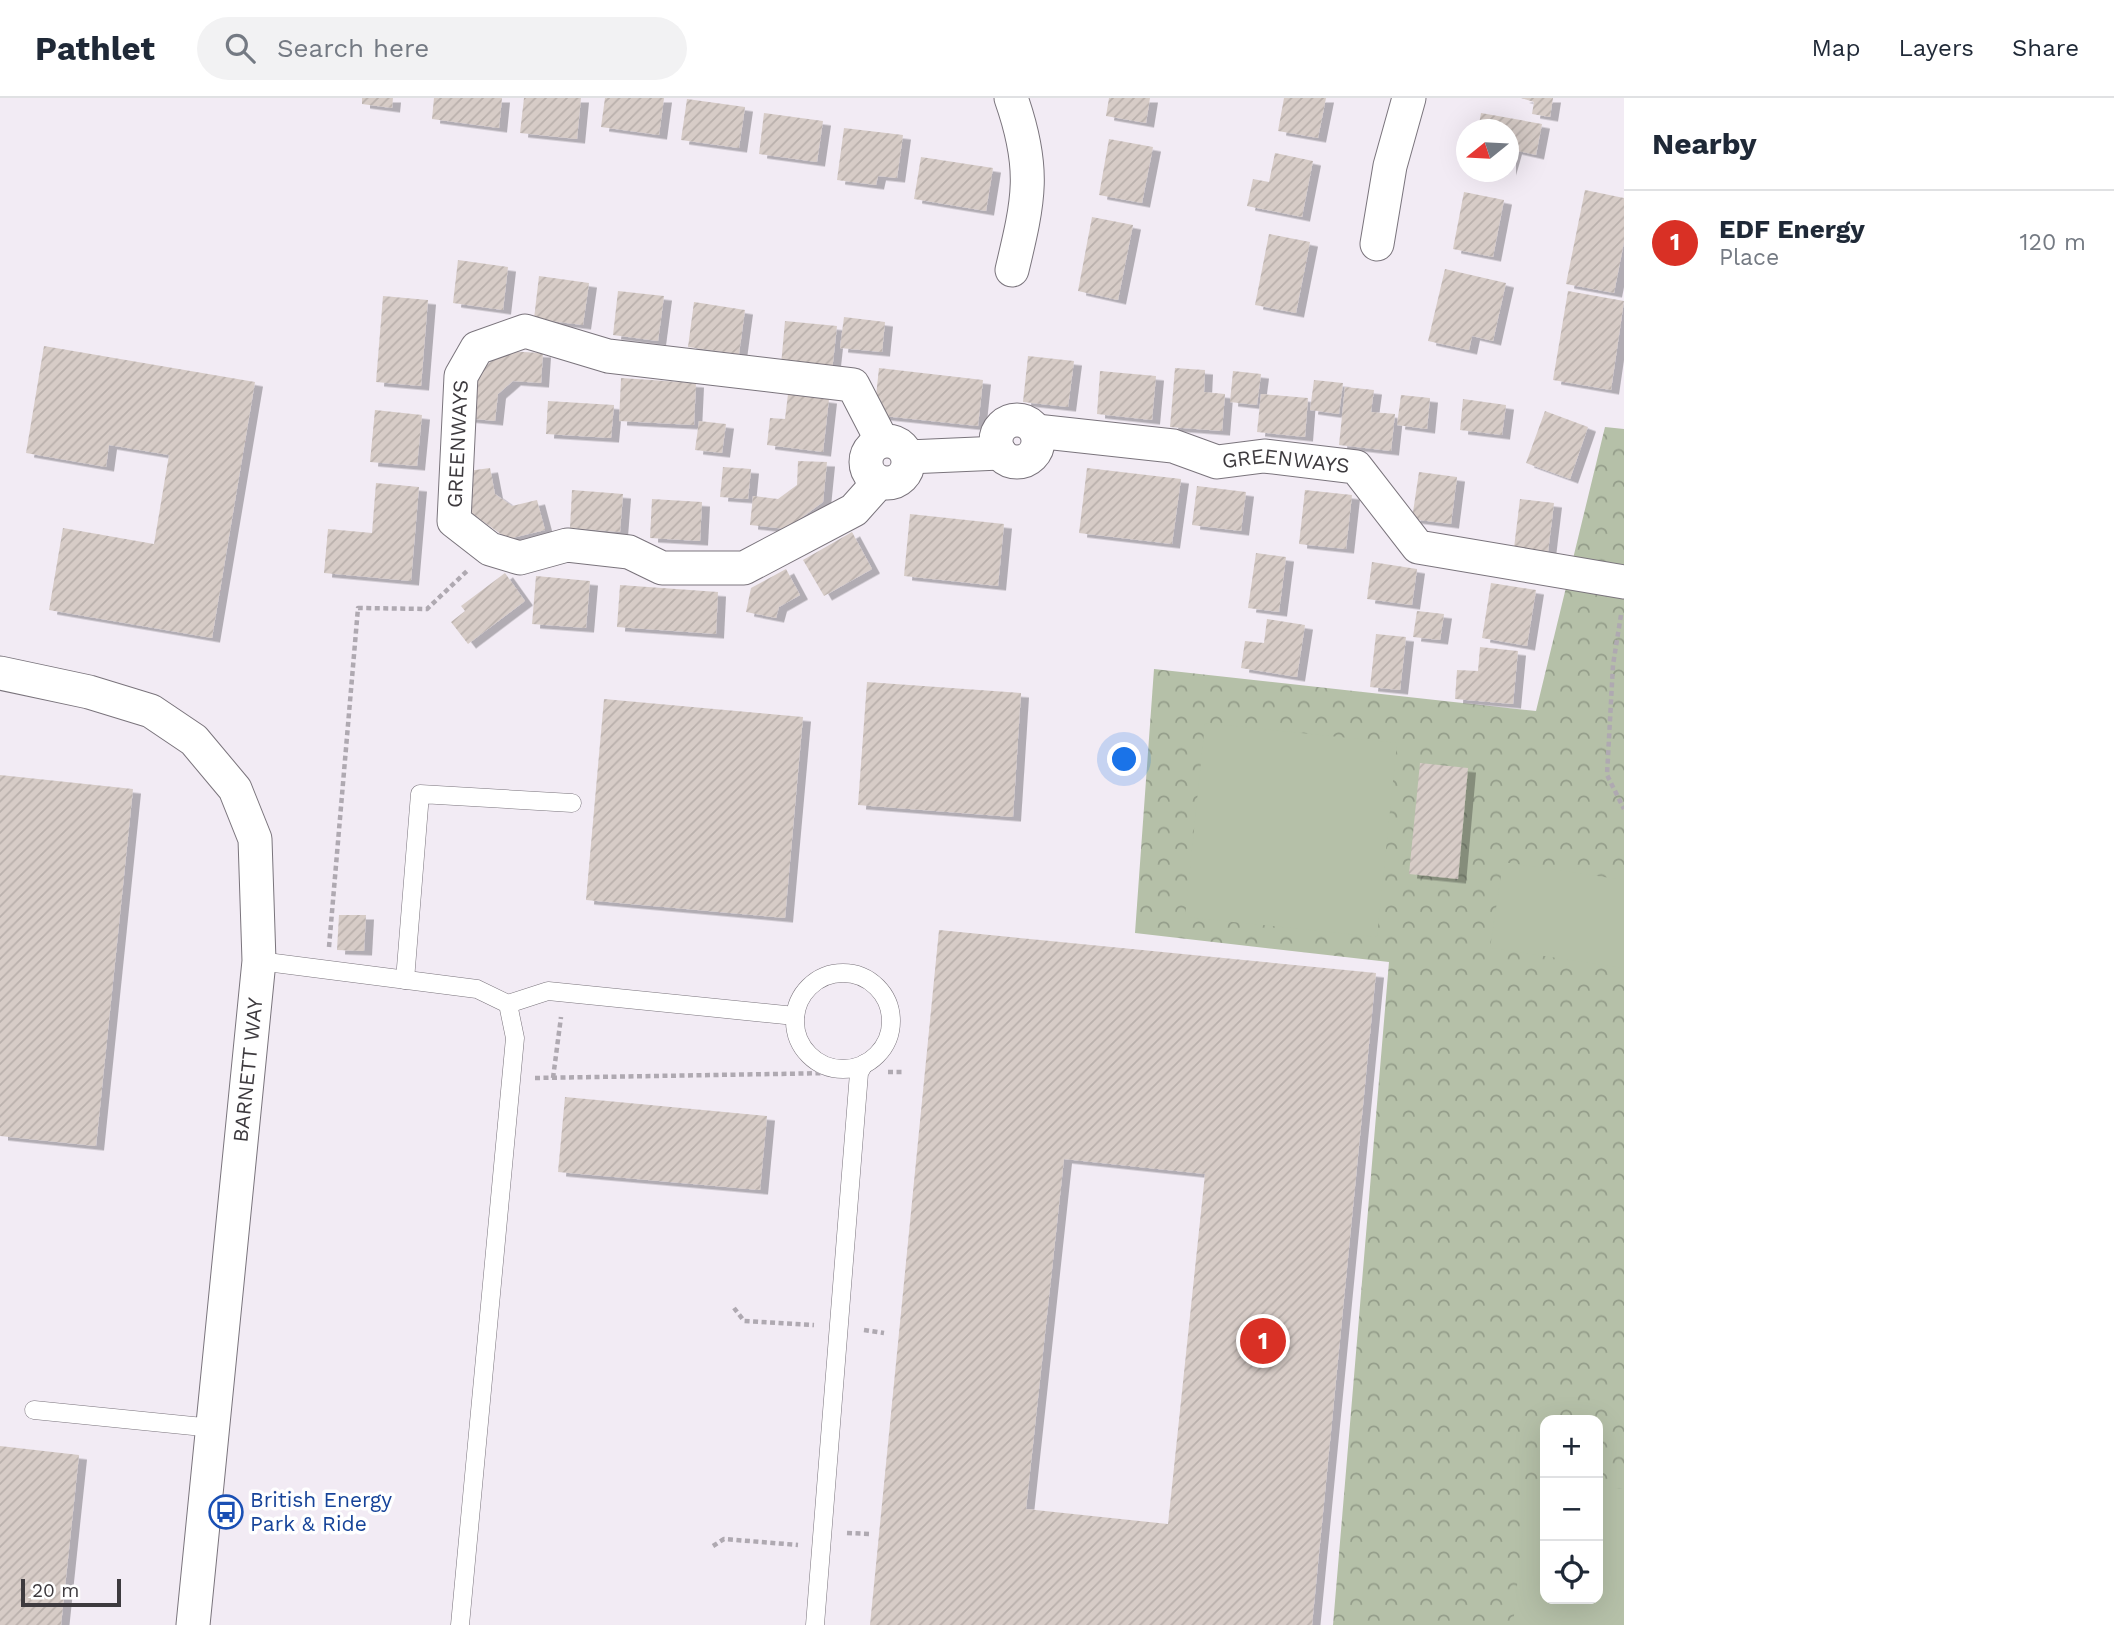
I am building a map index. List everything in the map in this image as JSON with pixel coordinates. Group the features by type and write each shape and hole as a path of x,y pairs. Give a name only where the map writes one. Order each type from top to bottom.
{"street":[{"path":"1011,98 1025,137 1029,189 1012,270"},
{"path":"1377,244 1390,166 1409,98"},
{"name":"GREENWAYS","path":"895,449 853,385 608,356 525,331 477,348 461,376 454,521 490,549 520,558 567,545 629,552 662,568 744,568 854,510 879,482 867,470 865,463 872,446 895,449 1000,453 997,435 1008,422 1025,421 1036,431 1173,446 1217,462 1264,456 1356,467 1418,547 1623,597"},
{"name":"BARNETT WAY","path":"0,673 89,692 151,710 194,740 235,789 256,839 259,961 193,1625"}],"lane":[{"path":"405,980 420,794 572,803"},
{"path":"259,961 477,989 508,1004 548,991 795,1016"},
{"path":"850,973 867,979 886,1000 891,1020 888,1037 878,1054 862,1068 847,1069 831,1067 815,1060 798,1037 795,1016 800,1000 814,982 829,975 850,973"},
{"path":"460,1625 515,1038 508,1004"},
{"path":"815,1625 862,1068"},
{"path":"34,1409 213,1427"}],"path":[{"path":"327,971 358,608 427,609 490,549"},
{"path":"1623,597 1613,665 1607,775 1624,809"},
{"path":"553,1078 564,992"},
{"path":"511,1079 862,1068 902,1072"},
{"path":"734,1308 744,1321 841,1327 884,1333"},
{"path":"713,1546 724,1539 790,1545 822,1544 849,1531 870,1534"}],"green space":[{"path":"1605,427 1624,429 1624,1625 1333,1625 1389,962 1135,933 1154,669 1536,711"},
{"path":"1205,723 1397,743 1377,937 1185,917"},
{"path":"1503,862 1624,880 1624,968 1490,948"},
{"path":"1528,1479 1540,1480 1540,1604 1603,1604 1603,1487 1624,1489 1624,1625 1513,1625"}],"building":[{"path":"362,98 393,98 392,108 362,104"},
{"path":"434,98 502,98 499,128 432,119"},
{"path":"524,98 581,98 577,139 520,133"},
{"path":"605,98 664,98 659,135 601,127"},
{"path":"1109,98 1150,98 1146,123 1106,116"},
{"path":"1284,98 1326,98 1318,138 1278,131"},
{"path":"1521,98 1553,98 1550,117 1532,114 1534,102"},
{"path":"687,99 745,107 739,148 681,140"},
{"path":"764,113 823,121 817,162 759,154"},
{"path":"1481,113 1514,119 1480,119"},
{"path":"1519,120 1542,124 1536,155 1519,151"},
{"path":"844,128 903,135 897,178 878,176 876,185 837,180"},
{"path":"1109,139 1153,147 1142,203 1099,195"},
{"path":"1275,153 1313,161 1302,217 1247,206 1253,179 1269,182"},
{"path":"921,157 993,168 986,211 914,199"},
{"path":"1585,190 1624,198 1624,242 1614,293 1566,284"},
{"path":"1464,192 1504,200 1493,257 1453,249"},
{"path":"1092,217 1133,225 1118,300 1078,291"},
{"path":"1269,234 1310,242 1296,313 1255,305"},
{"path":"458,260 508,267 503,310 453,303"},
{"path":"1445,269 1506,283 1493,341 1472,336 1469,350 1428,341"},
{"path":"539,276 589,283 583,325 534,319"},
{"path":"618,291 664,296 658,341 613,335"},
{"path":"1568,291 1624,301 1611,390 1553,380"},
{"path":"383,296 428,300 421,386 376,382"},
{"path":"694,302 745,310 739,354 688,347"},
{"path":"844,317 885,322 882,352 840,348"},
{"path":"785,321 837,326 832,371 781,365"},
{"path":"44,346 255,382 212,638 49,610 63,528 154,544 169,455 109,445 106,467 26,453"},
{"path":"504,351 543,353 541,383 513,381 498,394 495,421 465,418 468,380"},
{"path":"1028,356 1074,361 1068,407 1023,402"},
{"path":"879,368 983,380 978,426 874,415"},
{"path":"1175,368 1205,370 1204,392 1225,394 1222,431 1170,427"},
{"path":"1100,371 1156,376 1152,420 1097,414"},
{"path":"1233,371 1261,374 1257,405 1230,402"},
{"path":"621,378 696,383 694,425 619,421"},
{"path":"1314,380 1343,383 1339,414 1310,410"},
{"path":"1345,387 1374,390 1371,412 1395,414 1391,451 1339,445"},
{"path":"788,394 829,399 823,452 767,445 770,418 785,419"},
{"path":"1261,394 1308,398 1305,437 1257,432"},
{"path":"1401,395 1430,398 1427,429 1397,425"},
{"path":"1463,399 1506,405 1502,435 1460,430"},
{"path":"548,401 614,405 611,438 546,434"},
{"path":"375,410 422,415 417,466 370,462"},
{"path":"1545,411 1588,427 1570,479 1526,463"},
{"path":"699,421 726,424 722,453 695,450"},
{"path":"798,461 827,462 823,502 786,529 750,525 753,496 778,499 797,485"},
{"path":"723,467 751,469 748,499 720,497"},
{"path":"490,468 495,494 512,506 537,500 545,530 508,539 468,511 461,472"},
{"path":"1087,468 1181,479 1172,544 1079,533"},
{"path":"1419,472 1457,477 1451,524 1412,519"},
{"path":"376,483 419,487 411,581 324,573 328,529 372,533"},
{"path":"1197,486 1246,492 1241,531 1192,525"},
{"path":"572,490 623,494 620,532 570,528"},
{"path":"1305,490 1352,495 1346,549 1299,544"},
{"path":"652,499 702,502 700,541 650,538"},
{"path":"1520,499 1554,503 1548,552 1514,548"},
{"path":"910,514 1004,524 998,586 904,576"},
{"path":"852,532 872,569 824,596 803,560"},
{"path":"1256,553 1286,557 1279,612 1248,608"},
{"path":"1372,562 1417,569 1412,605 1367,599"},
{"path":"786,569 800,595 779,607 776,618 746,612 751,588"},
{"path":"505,573 525,601 468,644 451,622 465,611 461,606"},
{"path":"536,576 590,581 586,628 532,624"},
{"path":"1491,583 1536,590 1527,646 1482,638"},
{"path":"620,585 718,592 716,634 617,627"},
{"path":"1417,611 1444,614 1440,640 1413,637"},
{"path":"1267,619 1305,625 1297,677 1241,668 1245,641 1264,643"},
{"path":"1376,634 1406,637 1400,690 1370,687"},
{"path":"1480,647 1518,651 1513,704 1455,699 1457,670 1478,671"},
{"path":"867,682 1021,693 1013,817 858,805"},
{"path":"604,699 803,717 785,918 586,900"},
{"path":"1420,763 1468,768 1458,879 1409,874"},
{"path":"0,775 133,789 96,1146 0,1136"},
{"path":"339,915 366,915 364,951 337,950"},
{"path":"939,930 1376,973 1312,1625 870,1625","holes":["1064,1159 1205,1174 1168,1524 1026,1509"]},
{"path":"565,1097 767,1116 760,1190 558,1172"},
{"path":"0,1446 79,1455 61,1625 0,1625"}],"place":[{"name":"EDF Energy","path":"1263,1341"},
{"name":"British Energy Park & Ride","path":"226,1512"}]}
